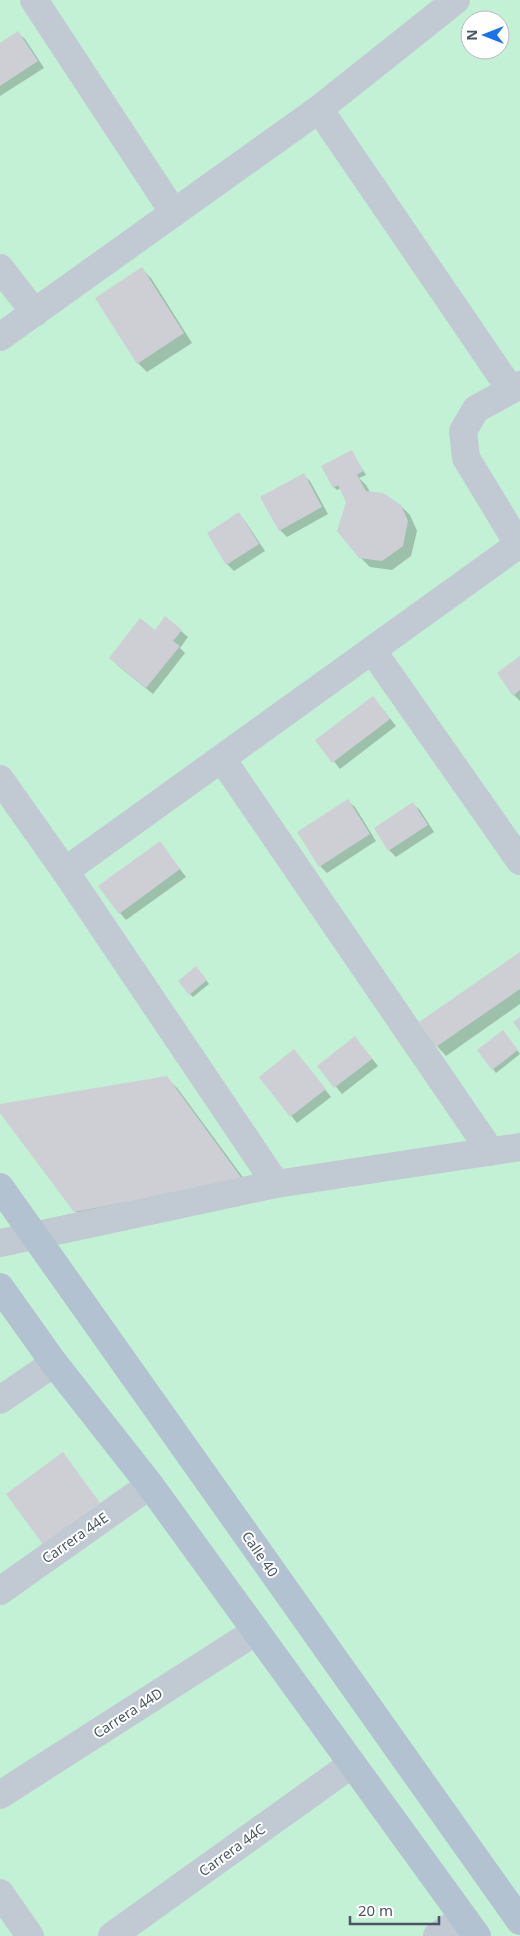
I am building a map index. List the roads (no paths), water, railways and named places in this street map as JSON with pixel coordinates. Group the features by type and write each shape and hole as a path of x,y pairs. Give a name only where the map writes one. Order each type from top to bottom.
{"main road":[{"name":"Calle 40","path":"0,1187 520,1921"},
{"path":"0,1287 54,1363 150,1485 470,1927"}],"street":[{"path":"34,0 174,213"},
{"path":"0,337 319,109 456,0"},
{"path":"66,871 519,546 466,458 463,431 476,409 515,388 319,109"},
{"path":"0,268 35,313"},
{"path":"372,650 520,861"},
{"path":"222,759 491,1152"},
{"path":"0,779 66,871 276,1184"},
{"path":"0,1243 276,1184 520,1147"},
{"path":"0,1400 54,1363"},
{"name":"Carrera 44E","path":"0,1591 150,1485"},
{"name":"Carrera 44D","path":"0,1795 256,1631"},
{"name":"Carrera 44C","path":"112,1936 352,1764"},
{"path":"0,1893 30,1936"},
{"path":"437,1936 470,1927"}]}
